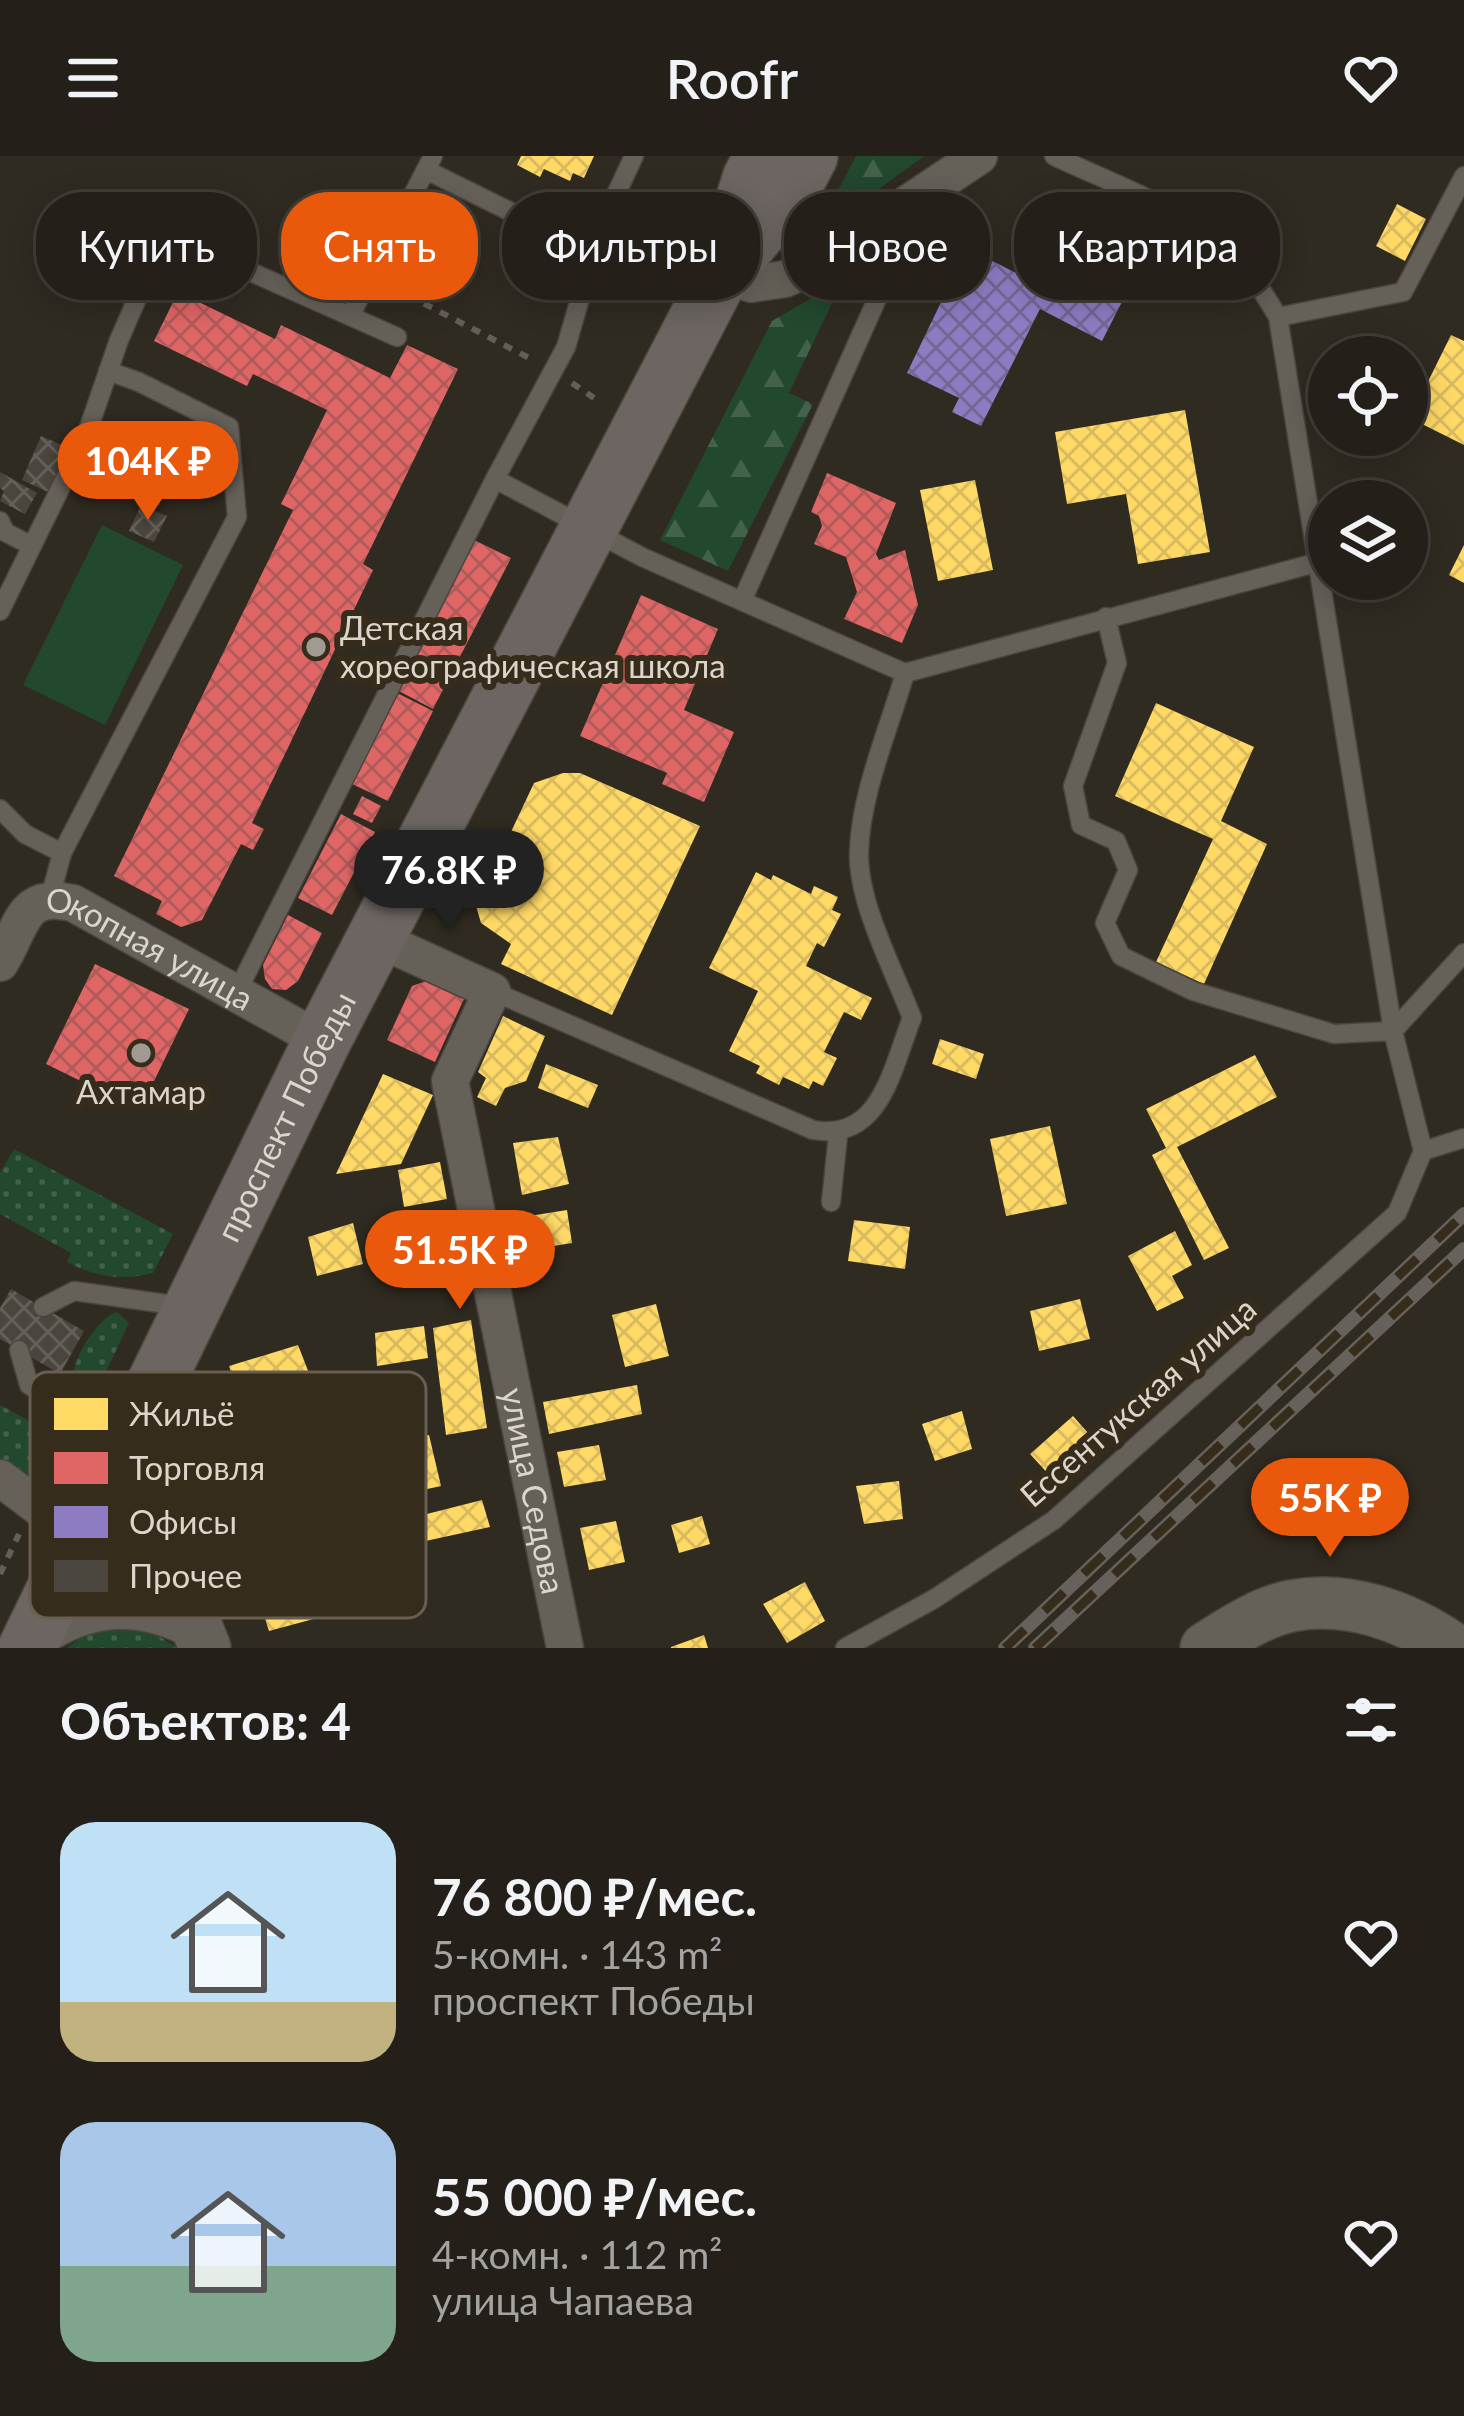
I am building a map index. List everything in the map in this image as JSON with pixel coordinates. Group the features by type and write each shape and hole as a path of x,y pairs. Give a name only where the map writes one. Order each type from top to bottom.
{"main road":[{"name":"проспект Победы","path":"747,192 763,156"},
{"name":"проспект Победы","path":"760,229 788,196 809,156"},
{"name":"проспект Победы","path":"161,1372 322,1041 707,300"},
{"path":"1206,1648 1239,1627 1289,1606 1332,1604 1378,1611 1418,1625 1452,1648"},
{"path":"31,1640 66,1618"},
{"path":"1266,1648 1315,1632 1356,1635 1394,1648"}],"street":[{"path":"925,192 979,156"},
{"name":"Окопная улица","path":"0,963 28,908 50,898 73,903 322,1041"},
{"path":"376,938 492,991"},
{"name":"улица Седова","path":"492,991 450,1081 565,1648"},
{"path":"2,1483 30,1502"}],"lane":[{"path":"617,192 634,156"},
{"path":"1054,156 1173,213 1220,243 1256,280 1278,317 1308,496"},
{"path":"414,192 429,163 502,203"},
{"path":"1278,317 1403,292 1464,176"},
{"path":"0,611 86,436 143,285 160,267 184,260 242,268 397,338"},
{"path":"351,314 359,300"},
{"path":"236,994 566,347 580,300"},
{"path":"742,601 876,300"},
{"path":"50,898 62,853 237,517 229,427 108,371"},
{"path":"495,479 587,528 905,673 1308,565"},
{"path":"0,521 4,532 32,546"},
{"path":"1325,600 1393,1031 1423,1151 1464,1138"},
{"path":"1106,616 1117,663 1073,786 1081,824 1116,841 1128,870 1105,922 1121,956 1193,991 1334,1034 1393,1031 1464,953"},
{"path":"492,991 813,1130 838,1135 865,1120 883,1092 912,1018 868,903 859,853 868,798 905,673"},
{"path":"0,809 25,834 62,853"},
{"path":"831,1202 838,1135"},
{"name":"Ессентукская улица","path":"845,1648 934,1599 1054,1520 1397,1213 1423,1151"},
{"path":"43,1307 74,1291 192,1307"},
{"path":"19,1350 30,1385"}],"path":[{"path":"417,300 553,370 594,398"},
{"path":"0,1574 22,1528"}],"green space":[{"path":"856,156 924,156 874,192 837,192"},
{"path":"808,300 833,300 789,393 813,404 728,571 660,540 772,321"},
{"path":"102,525 183,565 105,725 23,685"},
{"path":"14,1149 173,1234 153,1273 119,1277 88,1271 67,1262 71,1253 0,1214 0,1173"},
{"path":"117,1312 129,1323 106,1372 73,1372 83,1347"},
{"path":"0,1405 30,1421 30,1492 0,1469"},
{"path":"142,1626 178,1648 67,1648 91,1630"}],"building: Жильё":[{"path":"521,156 594,156 584,178 573,173 570,181 544,169 540,177 517,165"},
{"path":"1397,204 1426,219 1405,261 1376,246"},
{"path":"1451,335 1464,341 1464,445 1428,427 1428,382"},
{"path":"1185,410 1210,552 1138,564 1126,494 1067,504 1055,432"},
{"path":"975,480 993,570 938,581 920,490"},
{"path":"1464,545 1464,583 1449,575"},
{"path":"1156,703 1254,747 1221,821 1267,844 1204,984 1156,962 1213,839 1115,796"},
{"path":"563,773 580,773 700,826 612,1015 501,964 511,944 481,923 476,906 534,783"},
{"path":"756,872 811,894 814,886 838,897 832,910 841,914 824,947 817,943 806,966 872,998 861,1020 844,1012 824,1052 837,1058 823,1086 813,1081 809,1089 783,1077 779,1085 756,1073 760,1066 729,1051 758,991 709,968"},
{"path":"503,1016 545,1036 526,1081 505,1088 496,1106 477,1097 486,1078 478,1072"},
{"path":"940,1039 984,1054 976,1079 932,1064"},
{"path":"1255,1055 1277,1097 1177,1147 1229,1248 1204,1260 1152,1155 1166,1148 1146,1109"},
{"path":"546,1064 598,1085 588,1108 538,1088"},
{"path":"383,1074 433,1095 401,1164 336,1174"},
{"path":"1050,1126 1067,1204 1006,1216 990,1139"},
{"path":"558,1137 569,1184 522,1195 513,1143"},
{"path":"440,1162 447,1199 404,1207 398,1170"},
{"path":"567,1210 572,1243 529,1250 523,1217"},
{"path":"854,1220 910,1227 905,1269 848,1261"},
{"path":"353,1223 363,1264 317,1276 308,1237"},
{"path":"1175,1231 1192,1265 1172,1276 1184,1298 1157,1311 1128,1256"},
{"path":"1080,1299 1090,1339 1039,1351 1030,1311"},
{"path":"656,1304 669,1356 625,1367 612,1315"},
{"path":"471,1320 487,1428 446,1435 433,1328"},
{"path":"424,1326 428,1358 377,1366 375,1333"},
{"path":"298,1345 309,1372 231,1372 229,1366"},
{"path":"637,1385 642,1414 549,1434 543,1402"},
{"path":"962,1411 972,1449 935,1461 922,1424"},
{"path":"1073,1416 1104,1451 1061,1488 1030,1454"},
{"path":"426,1436 441,1486 426,1489"},
{"path":"599,1445 606,1480 564,1487 557,1452"},
{"path":"899,1481 903,1519 864,1524 856,1486"},
{"path":"482,1500 490,1527 426,1541 426,1514"},
{"path":"702,1516 710,1544 679,1553 671,1525"},
{"path":"616,1521 625,1562 589,1570 580,1528"},
{"path":"805,1582 825,1621 787,1643 763,1604"},
{"path":"265,1618 317,1618 269,1631"},
{"path":"704,1635 708,1648 671,1648 671,1647"}],"building: Торговля":[{"path":"174,300 195,300 275,339 281,325 390,378 407,345 458,369 363,564 373,570 252,823 264,829 253,850 241,844 202,920 181,927 156,914 162,901 114,876 293,510 281,504 327,410 253,374 247,386 154,341"},
{"path":"827,473 896,503 876,554 879,560 905,550 918,605 902,643 844,619 857,592 846,557 814,544 822,526 819,516 811,512"},
{"path":"472,539 511,558 433,709 395,689"},
{"path":"641,595 718,629 684,710 734,732 704,802 662,784 667,773 580,736"},
{"path":"397,693 433,711 388,801 352,784"},
{"path":"362,796 381,806 372,823 353,814"},
{"path":"341,814 375,832 332,915 298,898"},
{"path":"288,915 322,933 298,981 286,990 272,989 263,965"},
{"path":"95,964 189,1009 140,1110 46,1064"},
{"path":"426,981 464,999 435,1062 387,1040 412,986"}],"building: Офисы":[{"path":"990,260 1014,272 1014,300 1123,300 1102,341 1040,309 981,426 952,412 959,398 907,373 942,300 990,300"}],"building: Прочее":[{"path":"41,436 69,448 50,493 22,480"},
{"path":"0,472 37,493 25,514 0,501 4,491"},
{"path":"141,505 167,516 154,542 129,531"},
{"path":"11,1289 84,1331 61,1372 0,1339 0,1308"}],"railway":[{"path":"1005,1648 1464,1214"},
{"path":"1035,1648 1464,1249"}],"place":[{"name":"Детская хореографическая школа","path":"316,647"},
{"name":"Ахтамар","path":"141,1053"}]}
